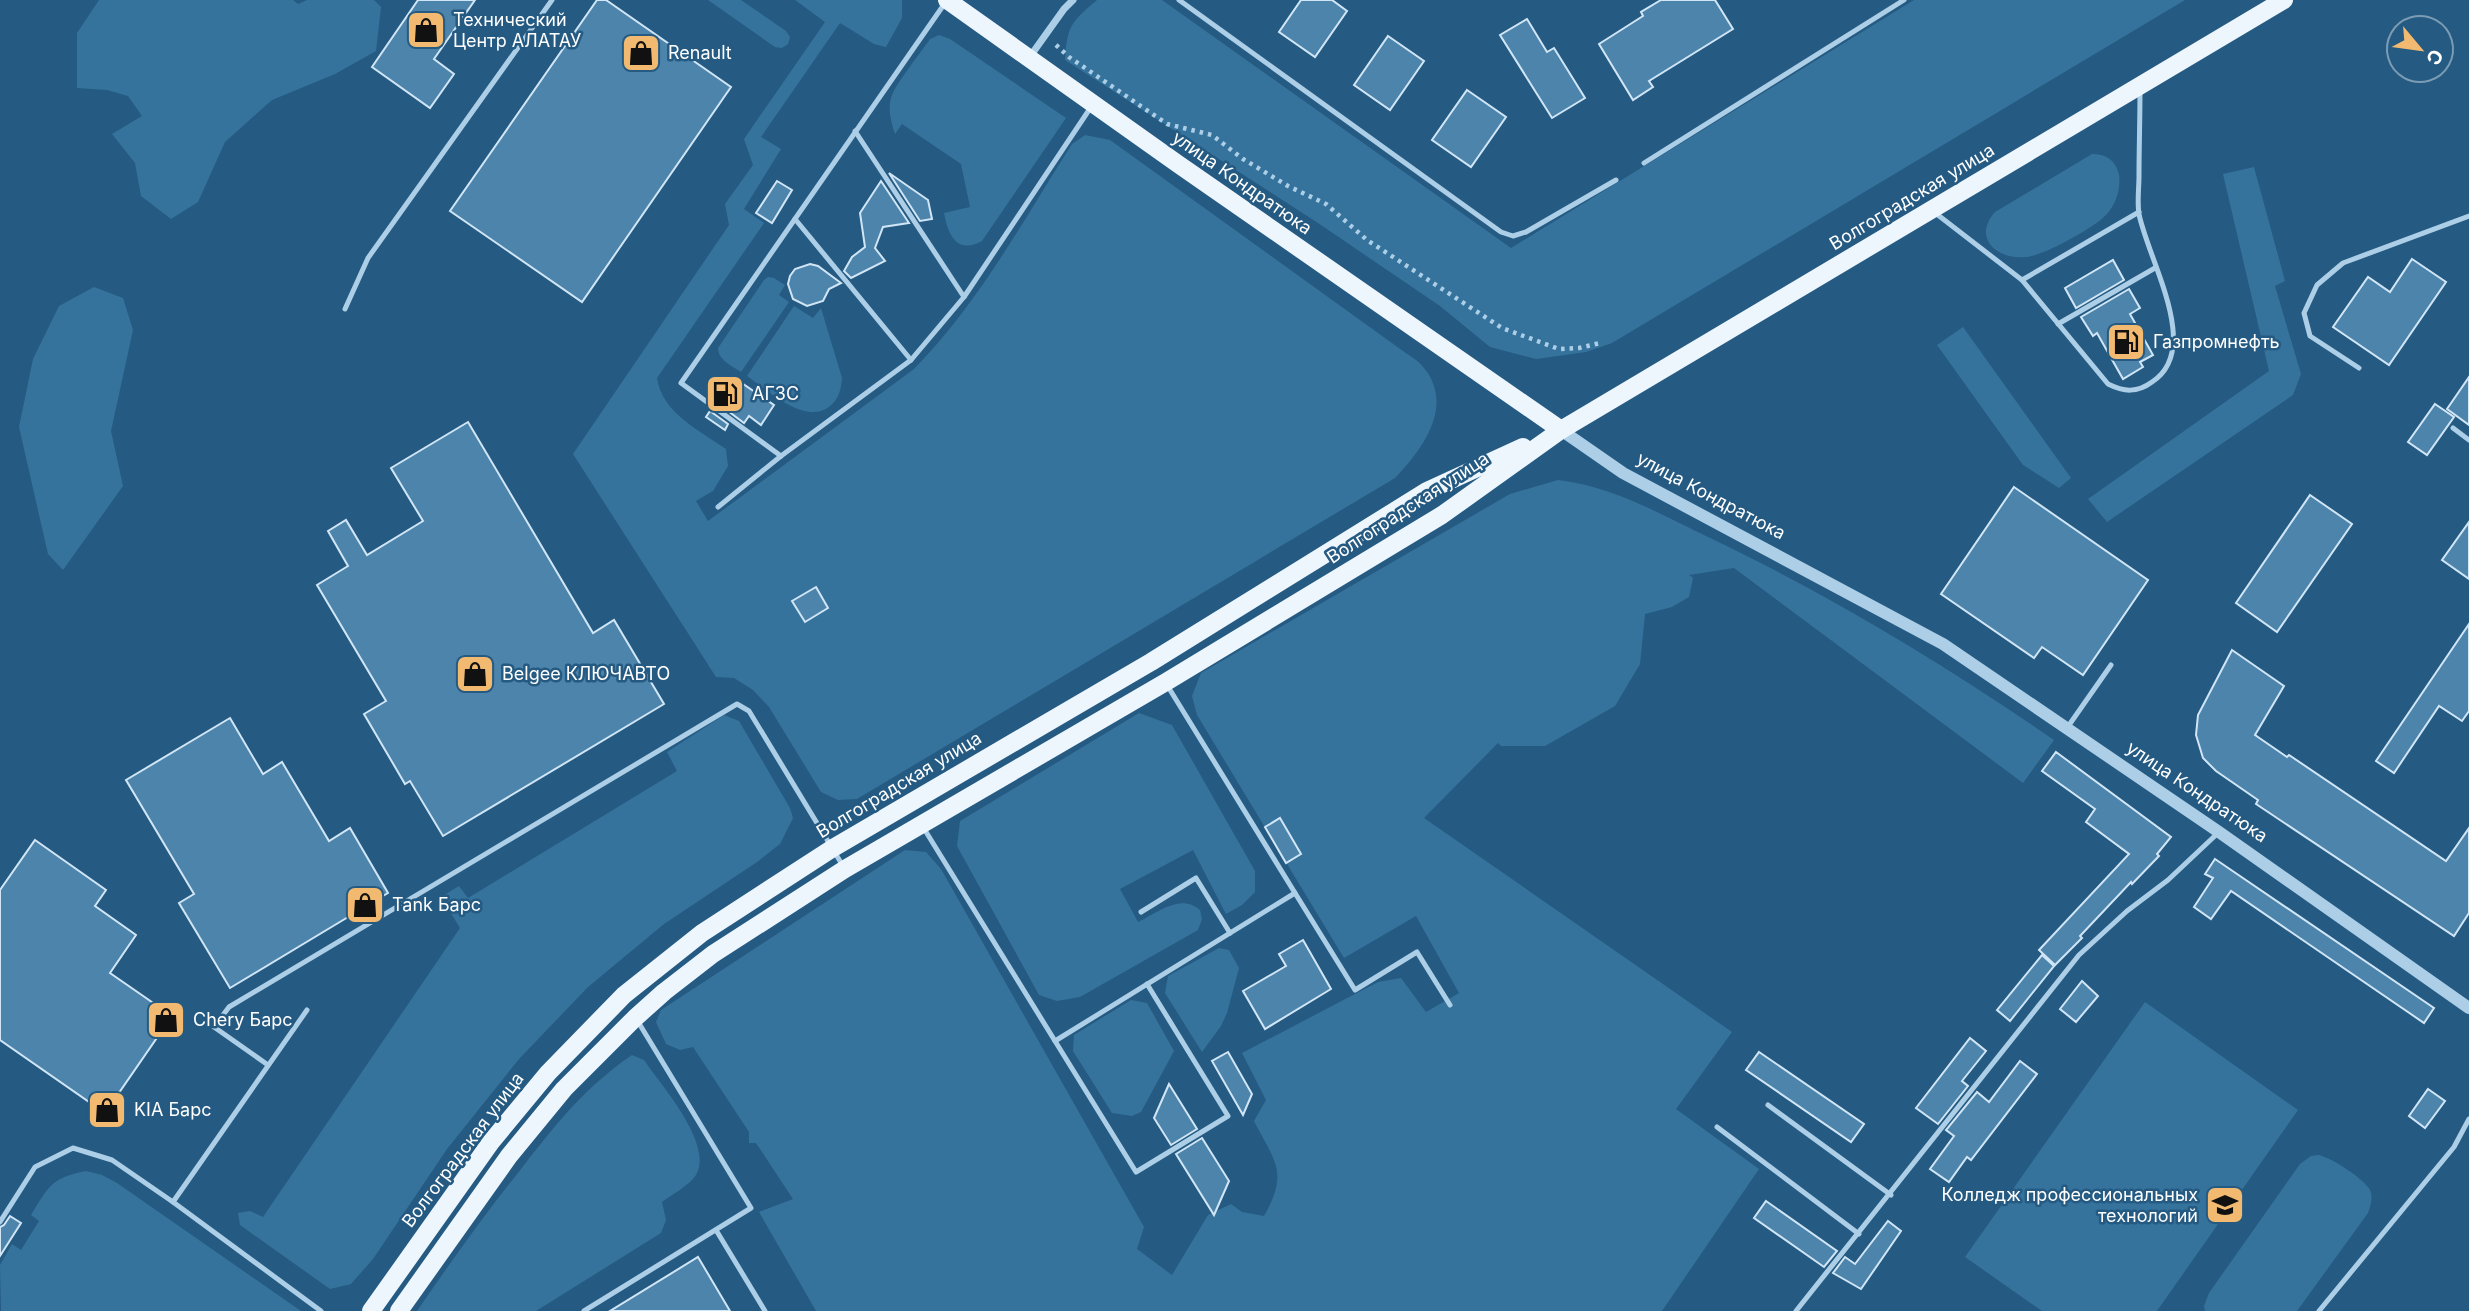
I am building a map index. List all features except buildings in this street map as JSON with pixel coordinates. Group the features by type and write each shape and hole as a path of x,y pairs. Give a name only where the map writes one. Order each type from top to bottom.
{"main road":[{"name":"улица Кондратюка","path":"947,0 1093,105 1561,430"},
{"name":"Волгоградская улица","path":"399,1311 509,1156 564,1089 635,1018 713,954 845,869 1166,682 1442,515 1561,430 2284,0"},
{"name":"Волгоградская улица","path":"371,1311 491,1142 548,1073 624,995 702,933 833,848 1151,662 1427,491 1561,430"}],"street":[{"path":"1029,58 1073,0"},
{"name":"улица Кондратюка","path":"1561,430 1623,473 1943,643 2469,1008"}],"lane":[{"path":"345,309 368,258 552,0"},
{"path":"781,456 681,383 947,0"},
{"path":"1179,0 1501,232 1513,236 1526,232 1616,180"},
{"path":"1644,163 1904,0"},
{"path":"1932,210 2022,280 2108,384 2120,390 2136,391 2154,382 2170,364 2175,345 2171,313 2139,212 2140,86"},
{"path":"718,507 781,456 911,360 964,297 1093,105"},
{"path":"855,131 964,297"},
{"path":"2022,280 2139,212"},
{"path":"2359,368 2310,336 2304,313 2317,285 2343,263 2469,216"},
{"path":"795,219 911,360"},
{"path":"2058,324 2155,268"},
{"path":"2453,428 2469,440"},
{"path":"2067,728 2110,665"},
{"path":"1166,682 1355,990 1417,952 1450,1006"},
{"path":"268,1065 214,1027 229,1007 737,704 749,711 845,869"},
{"path":"922,824 1136,1172 1228,1115 1147,984"},
{"path":"1796,1311 2079,956 2127,911 2168,880 2219,832"},
{"path":"1141,912 1196,878 1230,933"},
{"path":"1055,1041 1295,893"},
{"path":"173,1202 307,1010"},
{"path":"584,1311 751,1208 635,1018"},
{"path":"1768,1105 1891,1195"},
{"path":"2319,1311 2454,1147 2469,1119"},
{"path":"1717,1127 1859,1234"},
{"path":"0,1222 35,1167 73,1148 112,1160 321,1311"},
{"path":"716,1230 765,1311"}],"path":[{"path":"1045,35 1069,57 1167,124 1212,135 1243,159 1288,186 1326,204 1367,240 1502,328 1559,349 1600,343"}],"shaded area":[{"path":"99,0 293,0 298,4 307,0 374,0 381,7 376,51 335,74 272,100 225,142 198,202 171,219 141,196 135,163 112,134 142,116 128,96 107,90 77,88 77,33"},
{"path":"708,0 741,0 786,31 790,37 788,44 782,48 775,47"},
{"path":"795,0 902,0 902,18 886,47 874,44 840,23 761,137 781,149 744,209 764,223 657,378 660,390 674,411 726,449 728,466 713,491 696,501 708,521 914,369 979,290 1072,144 1085,135 1110,140 1420,363 1433,382 1436,397 1436,412 1424,441 1395,478 857,799 838,800 821,792 769,707 753,690 734,678 716,677 573,454 729,225 725,204 753,165 744,139 825,22"},
{"path":"1097,0 1162,0 1511,248 1914,0 2185,0 1612,343 1586,352 1536,359 1490,347 1440,306 1318,223 1065,60 1067,39 1072,26"},
{"path":"939,35 950,39 1066,118 982,241 973,245 960,244 955,240 944,213 970,207 961,164 902,124 895,134 890,115 892,95 899,82 930,39"},
{"path":"2092,154 2110,159 2119,175 2117,196 2106,215 2068,240 2034,255 2006,255 1991,245 1986,230 1995,212"},
{"path":"2254,167 2285,281 2275,286 2301,374 2293,395 2107,522 2088,499 2269,371 2223,174"},
{"path":"768,277 785,285 779,295 789,302 741,372 723,359 718,348"},
{"path":"94,287 123,298 133,330 111,431 123,486 63,570 48,554 19,427 33,359 59,306"},
{"path":"794,306 813,318 821,308 842,378 835,401 819,411 809,412 786,404 747,376"},
{"path":"1963,327 2071,478 2059,488 2023,465 1937,345"},
{"path":"1558,480 1616,494 1797,582 1927,657 2054,740 2023,783 1734,568 1689,575 1693,578 1689,597 1672,607 1645,614 1640,664 1615,706 1545,746 1501,746 1498,743 1424,818 1732,1032 1676,1109 1759,1169 1662,1311 816,1311 759,1212 793,1199 756,1143 749,1143 749,1132 693,1047 680,1050 666,1044 656,1022 661,1010 905,850 926,852 941,869 1144,1227 1137,1249 1172,1275 1208,1215 1231,1204 1242,1212 1264,1216 1272,1201 1276,1188 1276,1167 1254,1121 1266,1100 1242,1053 1378,982 1401,978 1426,1012 1459,993 1416,916 1344,958 1197,715 1192,696 1201,673 1510,494"},
{"path":"1139,713 1172,725 1255,871 1255,892 1242,905 1226,914 1193,850 1120,889 1138,922 1169,906 1185,903 1200,910 1202,919 1198,930 1080,997 1057,1001 1039,995 957,846 960,821"},
{"path":"724,715 739,721 790,808 793,818 780,844 664,924 588,987 519,1059 447,1149 373,1259 351,1284 330,1289 240,1225 238,1213 250,1211 263,1217 460,928 441,897 459,886 468,898 677,771 667,752"},
{"path":"1219,948 1229,950 1239,968 1227,1013 1202,1052 1165,993 1168,976"},
{"path":"1131,1000 1147,1003 1174,1051 1141,1112 1132,1116 1112,1113 1073,1051 1074,1035"},
{"path":"2145,1002 2298,1110 2157,1311 2042,1311 1965,1257"},
{"path":"632,1055 644,1060 673,1099 698,1147 700,1162 696,1175 662,1202 666,1220 661,1233 536,1311 417,1311 481,1221 559,1122 600,1080"},
{"path":"2318,1155 2339,1164 2367,1185 2371,1196 2368,1213 2297,1311 2205,1311 2209,1293 2300,1164 2311,1156"},
{"path":"86,1171 117,1183 301,1311 1,1311 0,1265 12,1244 21,1250 39,1221 31,1215 52,1185 65,1177"}],"place":[{"name":"Технический Центр АЛАТАУ","path":"426,30"},
{"name":"Renault","path":"641,53"},
{"name":"Газпромнефть","path":"2126,342"},
{"name":"АГЗС","path":"725,394"},
{"name":"Belgee КЛЮЧАВТО","path":"475,674"},
{"name":"Tank Барс","path":"365,905"},
{"name":"Chery Барс","path":"166,1020"},
{"name":"KIA Барс","path":"107,1110"},
{"name":"Колледж профессиональных технологий","path":"2225,1205"}]}
